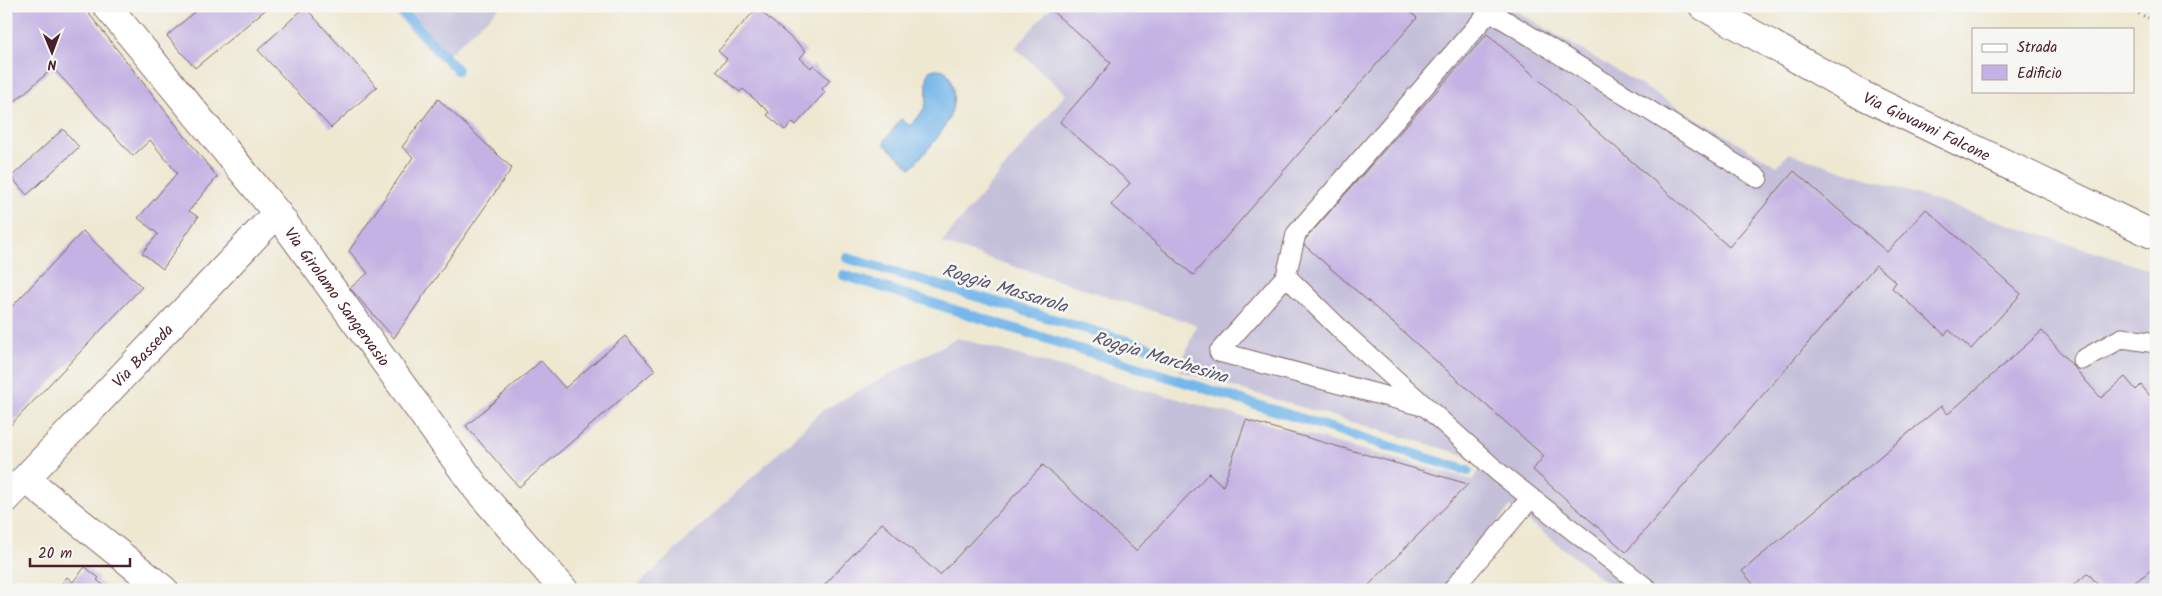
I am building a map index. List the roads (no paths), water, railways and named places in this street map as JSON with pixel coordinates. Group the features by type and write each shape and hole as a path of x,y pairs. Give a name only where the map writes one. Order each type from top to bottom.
{"street":[{"name":"Via Girolamo Sangervasio","path":"107,6 277,213 477,489 564,590"},
{"name":"Via Giovanni Falcone","path":"1703,6 1856,92 2153,229"},
{"name":"Via Basseda","path":"6,499 277,213"},
{"path":"26,479 164,590"}],"lane":[{"path":"1426,407 1219,352 1286,276 1296,234 1490,11 1758,178"},
{"path":"1286,276 1344,333 1498,472 1649,590"},
{"path":"2082,360 2122,338 2156,343"},
{"path":"1452,590 1531,498"}],"water":[{"path":"935,69 944,70 949,75 954,94 953,106 943,129 911,168 885,145 885,140 901,119 910,126 921,113 926,103 929,71"}],"waterway":[{"name":"Roggia Massarola","path":"397,6 457,70"},
{"name":"Roggia Massarola","path":"847,258 1154,349"},
{"name":"Roggia Marchesina","path":"843,275 1468,471"}]}
